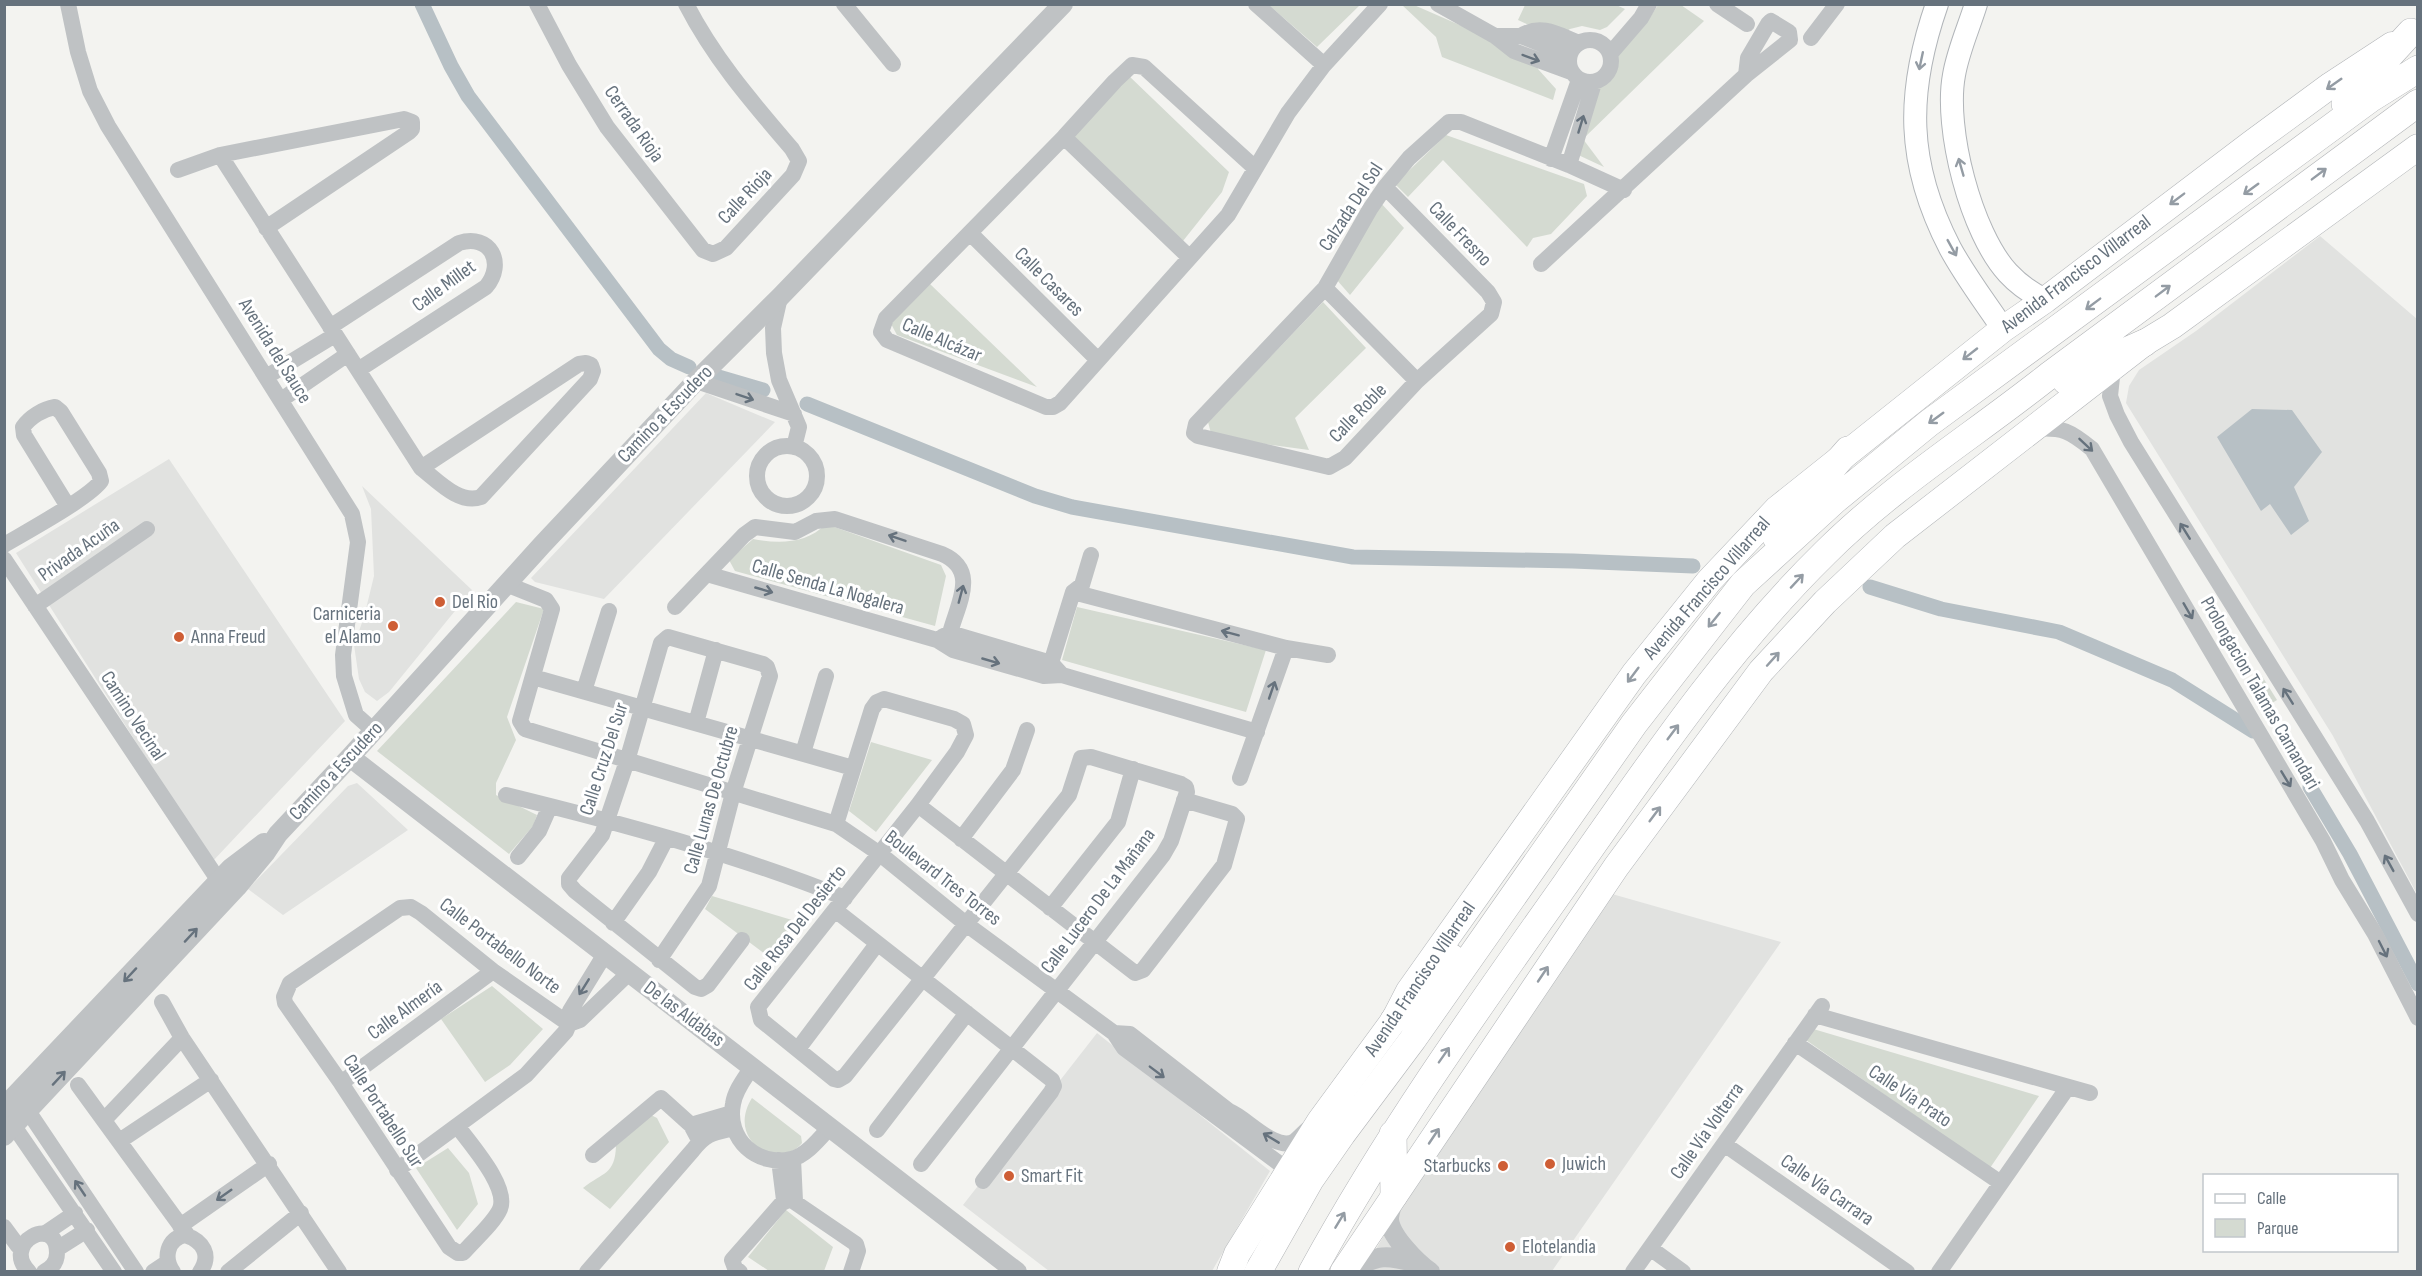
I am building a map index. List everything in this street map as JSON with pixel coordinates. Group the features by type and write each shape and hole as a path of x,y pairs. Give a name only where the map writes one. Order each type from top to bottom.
{"highway":[{"path":"2290,160 2414,30"},
{"name":"Avenida Francisco Villarreal","path":"1258,1272 1310,1180 1342,1134 1413,1039 1634,724 1743,584 1835,500 1929,423 2370,99 2418,69"},
{"path":"1312,1272 1336,1227 1393,1134 1453,1043 1665,742 1723,665 1797,581 1857,522 1925,468 1998,417 2051,374 2418,103"},
{"path":"1998,417 2097,364 2144,343"},
{"path":"1743,584 1807,497 1848,450"},
{"path":"1394,1020 1421,993 1498,900 1537,860"},
{"path":"1393,1134 1394,1195"}],"main road":[{"path":"1937,4 1929,27 1916,83 1914,126 1919,162 1932,207 1951,248 2002,329"},
{"path":"1976,4 1954,74 1952,127 1958,155 1978,223 1992,252 2023,288 2045,300"},
{"name":"Avenida Francisco Villarreal","path":"1230,1272 1237,1254 1288,1170 1320,1121 1394,1020 1409,991 1634,674 1709,580 1777,509 2002,329 2045,300 2331,85 2414,30"},
{"path":"1343,1272 1616,867 1761,671 1825,602 1896,536 2144,343 2172,326 2418,147"}],"street":[{"name":"Avenida del Sauce","path":"68,4 78,52 90,91 104,117 346,502 356,527 357,542 343,655 344,676 348,696 356,715 374,731"},
{"name":"Cerrada Rioja","path":"537,4 568,65 607,127 703,250 713,254"},
{"name":"Calle Rioja","path":"686,4 703,36 738,87 799,160 793,175 726,248 713,254"},
{"path":"844,4 893,64"},
{"name":"Camino a Escudero","path":"8,1125 16,1105 223,888 266,852 278,834 506,584 696,381 1063,4"},
{"path":"1256,4 1324,65"},
{"name":"Calle Alcázar","path":"1255,168 1144,67 1138,65 1128,68 886,318 881,332 887,340 1046,407 1066,399 1228,215 1288,113 1324,65 1380,4"},
{"path":"1438,4 1496,36 1514,51 1606,75 1610,68 1610,54 1641,18 1649,4"},
{"path":"1717,4 1747,24"},
{"path":"1811,38 1837,4"},
{"path":"1496,36 1521,36 1538,29 1578,67"},
{"path":"1551,159 1586,40 1600,43 1610,54"},
{"path":"1569,165 1578,67"},
{"path":"1541,264 1624,190 1746,75"},
{"path":"178,171 220,155 404,119 412,122 412,129 409,132 266,228"},
{"name":"Calzada Del Sol","path":"1194,433 1196,424 1325,288 1385,187 1409,158 1440,128 1452,121 1461,122 1569,165 1624,190"},
{"path":"1064,136 1189,257"},
{"path":"220,155 421,468 461,498 473,500 481,497 590,379 591,365 579,364 421,468"},
{"name":"Calle Fresno","path":"1385,187 1488,292 1494,302 1491,314"},
{"name":"Calle Casares","path":"970,233 1098,360"},
{"name":"Calle Millet","path":"339,340 459,243 474,240 489,248 495,258 496,267 495,274 486,287 358,370"},
{"path":"1325,288 1418,381"},
{"path":"780,297 773,328 774,353 779,380 799,427 794,447"},
{"name":"Calle Roble","path":"1194,433 1202,438 1329,467 1345,458 1418,381 1491,314"},
{"path":"274,389 339,340"},
{"path":"274,389 339,340"},
{"path":"2113,368 2110,396 2131,442 2367,821 2418,914"},
{"path":"696,381 794,414"},
{"path":"4,545 96,487 101,481 99,473 68,422 55,407 27,421 23,427 24,435 67,505"},
{"name":"Prolongacion Talamas Camandari","path":"2033,429 2056,428 2073,433 2092,449 2323,841 2342,880 2375,934 2418,1018"},
{"path":"794,447 803,451 811,459 816,478 814,488 800,503 780,505 763,494 758,484 759,464 773,449 794,447"},
{"path":"800,503 811,522 825,519 843,520 952,558 960,566 964,581 944,636"},
{"path":"773,528 780,505"},
{"name":"Calle Senda La Nogalera","path":"675,607 750,530 762,526 795,532 811,522"},
{"name":"Privada Acuña","path":"35,606 147,529"},
{"path":"1057,669 1073,592 1082,585 1091,555"},
{"name":"Camino Vecinal","path":"4,559 223,888"},
{"name":"Calle Senda La Nogalera","path":"707,574 944,636 1257,732"},
{"path":"506,584 541,597 551,604 552,609 533,677 853,768 836,824"},
{"path":"1073,592 1286,648 1328,655"},
{"path":"584,691 609,611"},
{"name":"Calle Cruz Del Sur","path":"614,923 571,888 569,878 602,835 627,761 661,643 668,637 716,650"},
{"path":"1240,778 1286,648"},
{"path":"696,723 716,650"},
{"name":"Calle Lunas De Octubre","path":"659,960 704,895 719,854 733,793 752,739 770,676 770,672 763,664 716,650"},
{"path":"803,753 826,676"},
{"name":"Boulevard Tres Torres","path":"533,677 520,721 525,729 836,824 880,854 966,924 1114,1034 1124,1048 1226,1116 1288,1170"},
{"name":"Calle Rosa Del Desierto","path":"853,768 872,709 880,699 960,721 963,724 966,735 957,752 880,854 758,1007 761,1020 834,1079 842,1079 966,924"},
{"path":"961,839 1013,770 1027,730"},
{"name":"De las Aldabas","path":"350,757 1017,1272"},
{"path":"918,805 1006,874 1050,909 1129,970 1140,973 1224,865 1237,819 1232,814 1184,800 1186,788 1181,784 1090,757 1081,758 1069,795 1006,874 966,924"},
{"path":"1050,909 1118,822 1133,770"},
{"path":"506,795 607,819 719,854 840,904 877,944 1052,1080 1054,1086 983,1181"},
{"name":"Calle Lucero De La Mañana","path":"921,1164 1163,855 1171,841 1184,800"},
{"path":"518,857 539,831 550,806"},
{"path":"666,839 649,872 614,923 659,960 701,989 708,985 742,940"},
{"name":"Calle Portabello Norte","path":"290,983 404,907 411,907 422,913 494,971 569,1024"},
{"path":"798,1049 877,944"},
{"path":"397,1170 526,1075 563,1035 569,1024 570,1011 605,954"},
{"name":"Calle Almería","path":"341,1083 494,971"},
{"path":"569,1024 580,1020 629,973"},
{"name":"Calle Portabello Sur","path":"290,983 284,997 285,1003 341,1083 449,1247 458,1253 463,1253 496,1216 501,1204 494,1177 458,1127"},
{"path":"162,1002 182,1038 302,1213 339,1272"},
{"name":"Calle Vía Volterra","path":"1633,1272 1818,1011 2090,1093"},
{"path":"878,1130 967,1013"},
{"path":"105,1119 182,1038"},
{"name":"Calle Vía Prato","path":"1795,1043 2001,1183"},
{"path":"752,1067 735,1094 733,1121 738,1138 746,1148 764,1159 786,1160 815,1143 830,1127"},
{"path":"120,1140 211,1080"},
{"path":"78,1085 105,1119 184,1231 201,1243 205,1250 205,1269"},
{"path":"1939,1272 2068,1087"},
{"path":"587,1272 693,1150 695,1133 664,1098 658,1098 593,1155"},
{"path":"16,1105 97,1213 136,1272"},
{"path":"1226,1116 1241,1116 1273,1141 1282,1143 1294,1141 1320,1121"},
{"path":"695,1133 733,1121"},
{"path":"8,1125 81,1222 114,1272"},
{"name":"Calle Vía Carrara","path":"1724,1143 1907,1272"},
{"path":"786,1160 793,1202 856,1244 858,1251 851,1272"},
{"path":"168,1270 169,1248 184,1231 269,1164"},
{"path":"1394,1195 1389,1221 1400,1241 1424,1267"},
{"path":"740,1272 735,1268 732,1260 793,1202"},
{"path":"29,1272 21,1266 17,1257 18,1246 24,1238 33,1233 44,1234 81,1222 97,1213"},
{"path":"228,1272 302,1213"},
{"path":"57,1250 81,1222"},
{"path":"5,1229 18,1246"},
{"path":"44,1234 53,1240 57,1250 56,1260 50,1269 44,1272"},
{"path":"1650,1248 1683,1272"},
{"path":"1350,1272 1375,1257 1388,1256 1424,1267"}],"shaded area":[{"path":"2320,236 2417,319 2417,894 2333,736 2126,403 2129,386 2139,370 2196,331"},
{"path":"706,393 775,422 604,599 535,582 531,578"},
{"path":"2252,409 2292,410 2322,452 2294,487 2309,521 2291,535 2270,504 2261,511 2217,437"},
{"name":"Anna Freud","path":"169,459 345,721 212,862 16,553"},
{"path":"362,486 472,590 389,692 377,701 365,692 359,679 354,645 364,617 374,576 371,509"},
{"path":"357,783 408,830 283,915 248,889 348,786"},
{"path":"1605,892 1781,942 1552,1271 1362,1272 1428,1163 1565,966 1581,932"},
{"path":"1097,1033 1270,1171 1212,1271 1049,1271 963,1205"}],"green space":[{"path":"1614,4 1625,9 1607,27 1600,30 1582,26 1570,29 1556,38 1518,20 1525,5"},
{"path":"1269,5 1360,5 1317,47"},
{"path":"1402,5 1414,5 1535,58 1538,69 1556,89 1553,100 1442,57 1436,37"},
{"path":"1658,5 1681,5 1704,21 1583,139 1604,167 1574,153 1596,86 1611,71 1614,58 1647,22"},
{"path":"1128,75 1229,172 1222,192 1179,246 1069,137"},
{"path":"1446,135 1584,184 1587,196 1551,234 1533,238 1527,247 1443,160 1408,197 1395,184"},
{"path":"1379,201 1404,228 1350,295 1336,279"},
{"path":"930,284 1037,387 897,335 890,322"},
{"path":"1323,302 1366,348 1295,418 1309,450 1212,437 1208,422"},
{"path":"826,524 941,565 946,576 935,626 735,571 729,560 753,539 773,542 792,541 818,531"},
{"path":"516,602 544,609 507,717 516,740 496,783 496,795 537,815 533,826 509,854 377,751"},
{"path":"1077,607 1266,650 1246,712 1062,660"},
{"path":"2262,676 2277,700 2264,708 2249,685"},
{"path":"871,742 932,760 876,832 849,811"},
{"path":"712,896 802,923 773,960 705,909"},
{"path":"492,986 543,1029 510,1065 485,1082 441,1019"},
{"path":"1810,1028 2039,1096 1990,1168 1803,1038"},
{"path":"752,1098 801,1136 802,1143 792,1151 781,1154 769,1153 758,1148 750,1139 745,1127 745,1113"},
{"path":"651,1115 657,1118 669,1142 610,1209 583,1188 607,1172 613,1163 616,1146"},
{"path":"448,1148 469,1173 478,1204 457,1230 416,1168"},
{"path":"786,1210 833,1247 824,1271 769,1271 748,1257"}],"waterway":[{"path":"422,4 468,96 659,349 671,359 689,367"},
{"path":"715,376 763,390"},
{"path":"807,404 1035,496 1072,507 1353,557 1573,561 1693,566"},
{"path":"1870,587 1941,609 2059,632 2172,680 2253,731"},
{"path":"2310,787 2350,854 2418,984"}],"place":[{"name":"Del Rio","path":"440,602"},
{"name":"Carniceria el Alamo","path":"393,626"},
{"name":"Anna Freud","path":"179,637"},
{"name":"Juwich","path":"1550,1164"},
{"name":"Starbucks","path":"1503,1166"},
{"name":"Smart Fit","path":"1009,1176"},
{"name":"Elotelandia","path":"1510,1247"}]}
